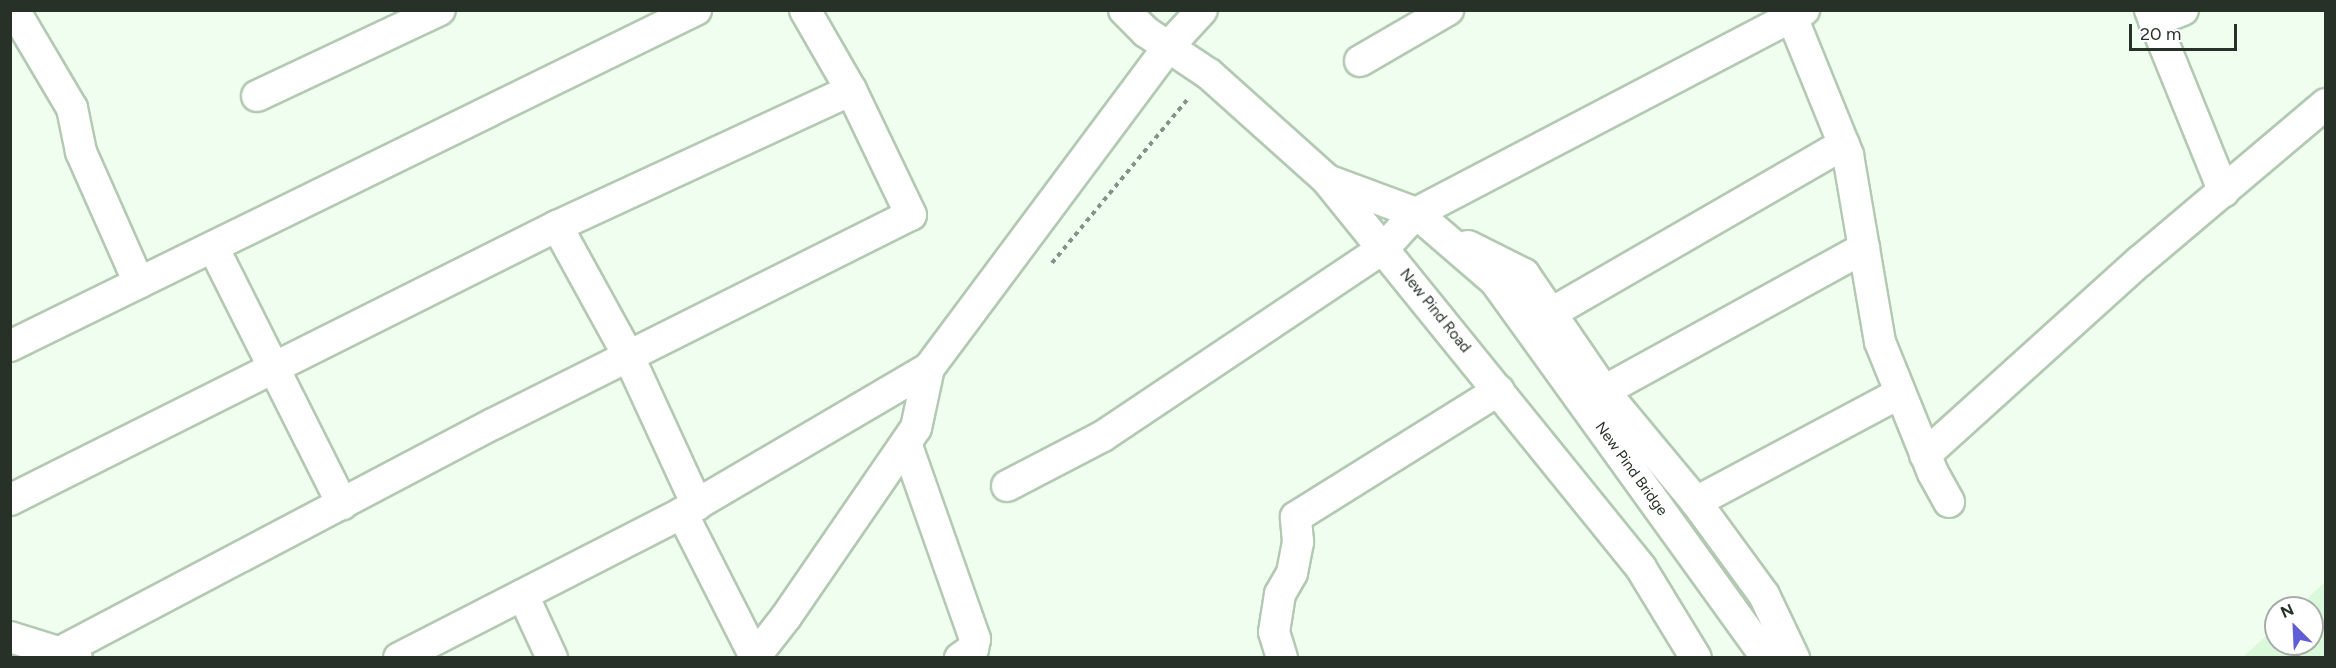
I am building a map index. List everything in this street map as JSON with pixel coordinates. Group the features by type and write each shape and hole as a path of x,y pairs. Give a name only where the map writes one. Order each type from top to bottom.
{"street":[{"path":"14,10 72,108 81,152 140,283"},
{"path":"257,96 401,18 440,10"},
{"path":"10,346 696,10"},
{"name":"New Pind Road","path":"1125,10 1146,32 1209,74 1327,180 1641,568 1696,657"},
{"path":"399,657 690,509 929,368 1168,46 1202,10"},
{"path":"1360,61 1448,10"},
{"path":"2183,10 2152,16 2223,192"},
{"path":"10,638 69,655 342,504 911,215 851,90 807,11"},
{"path":"1007,486 1103,436 1384,248 1416,213 1781,17 1844,144 1862,220 1864,248 1880,342 1925,455 1949,502"},
{"path":"10,500 557,226 851,90"},
{"path":"1925,455 2140,261 2325,104"},
{"path":"1553,312 1844,144"},
{"path":"1327,180 1416,213"},
{"name":"New Pind Bridge","path":"1416,213 1495,281 1767,657"},
{"path":"557,226 629,357 690,509 754,657 786,617 916,428 929,368"},
{"path":"1443,236 1496,257 1524,274 1553,312 1604,391 1696,502 1764,595 1794,657"},
{"path":"213,247 342,504"},
{"path":"1604,391 1864,248"},
{"path":"1282,657 1274,632 1280,594 1292,573 1298,542 1296,517 1499,390"},
{"path":"1696,502 1900,393"},
{"path":"906,443 975,639 973,649 960,657"},
{"path":"523,595 552,657"}],"path":[{"path":"1051,264 1209,74"}],"shaded area":[{"path":"2325,582 2325,657 2243,657 2264,638 2264,656 2324,656 2324,596 2310,596"}]}
